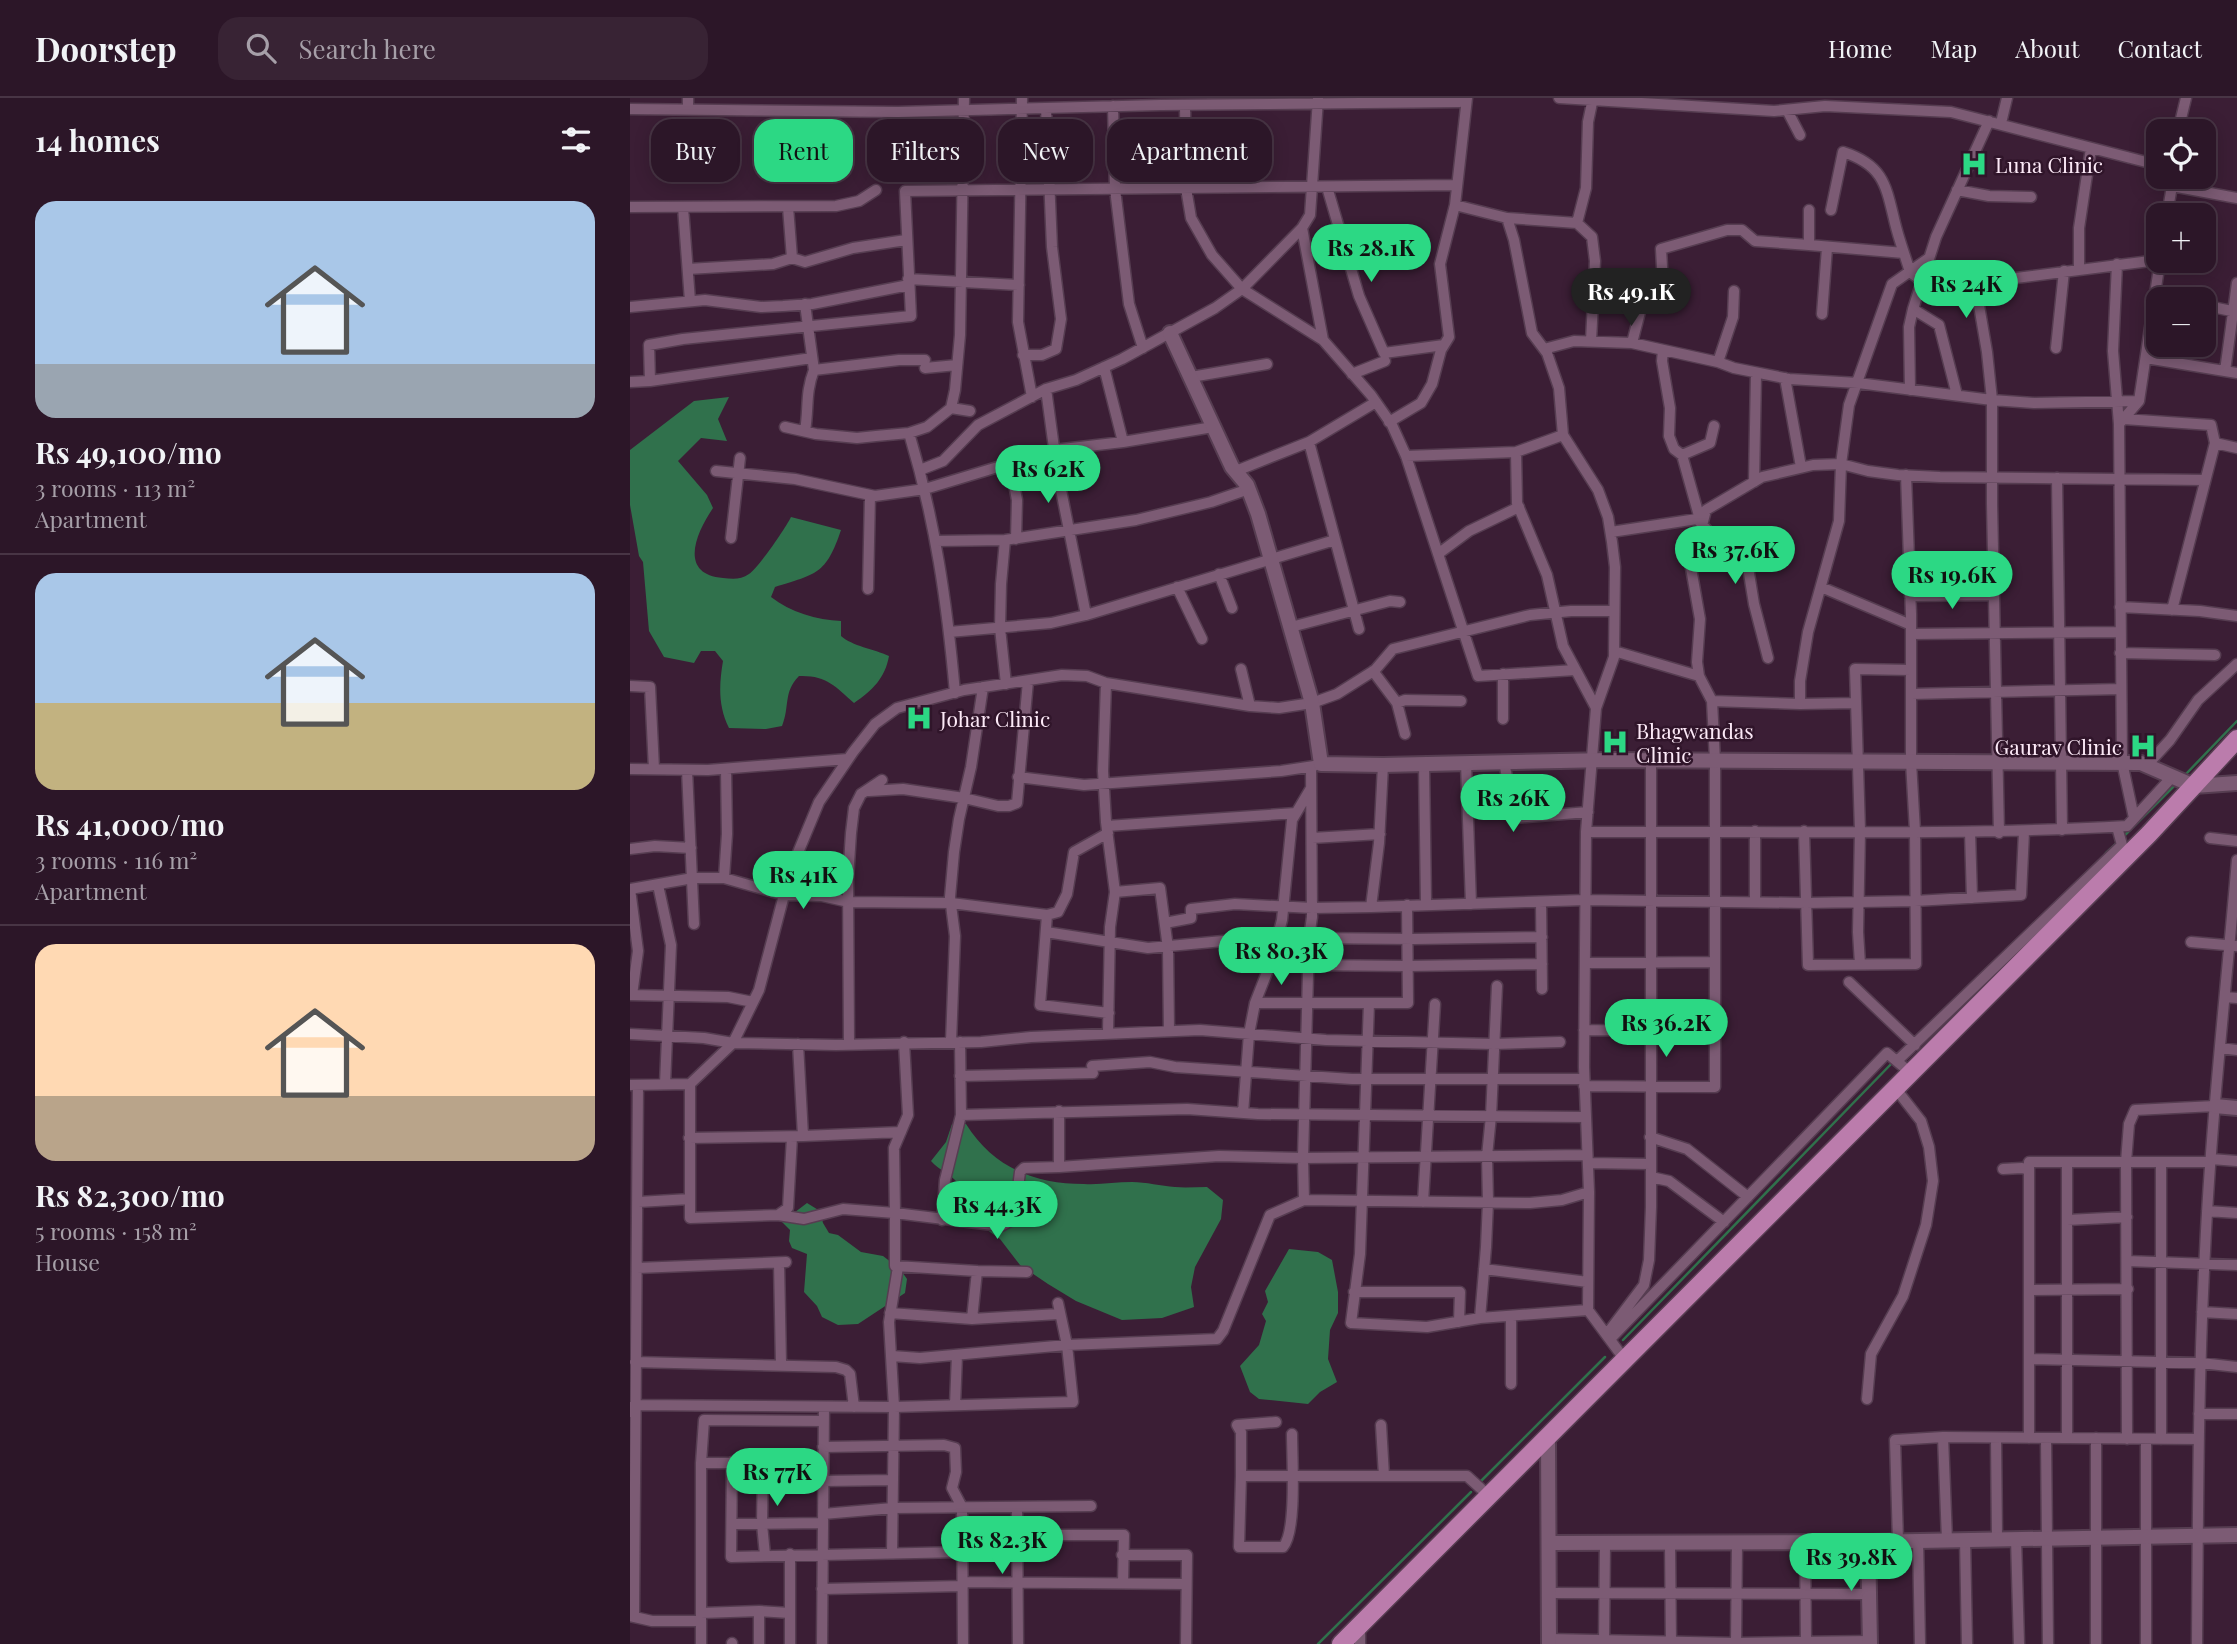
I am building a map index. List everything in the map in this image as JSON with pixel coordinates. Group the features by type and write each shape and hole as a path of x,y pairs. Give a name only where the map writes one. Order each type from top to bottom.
{"highway":[{"path":"1341,1644 1912,1074 2149,834 2237,739"}],"street":[{"path":"688,98 688,109"},
{"path":"751,98 751,110"},
{"path":"785,427 857,438 909,433 927,427 951,408 955,390 961,284 964,98"},
{"path":"630,109 964,110 1022,103 1046,108 1062,103 1458,102 1467,98"},
{"path":"1390,422 1421,403 1432,384 1448,337 1440,264 1455,205 1467,98"},
{"path":"1559,98 1787,110 1887,103 2001,123 2146,162"},
{"path":"1937,111 1939,98"},
{"path":"2001,123 2007,98"},
{"path":"2181,119 2186,98"},
{"path":"1577,223 1586,188 1588,122 1593,99"},
{"path":"920,471 943,461 978,425 1046,389 1076,380 1143,348 1215,308 1242,289 1302,228 1310,215 1318,101"},
{"path":"1022,103 1018,322 1032,397"},
{"path":"1191,103 1186,188 1191,218 1212,255 1242,289 1323,340 1390,422 1406,456 1478,676 1575,670"},
{"path":"1109,104 1115,190 1129,304 1143,348"},
{"path":"1023,355 1042,355 1056,349 1061,320 1052,247 1046,108"},
{"path":"1787,110 1800,135"},
{"path":"1910,390 1909,327 1913,309 1929,258 1989,121"},
{"path":"2079,269 2079,228 2091,148"},
{"path":"1831,210 1843,152 1861,158 1885,182 1910,271 1922,281 1943,284 1975,282 2146,261"},
{"path":"650,381 649,345 683,339 911,316 905,191 1457,185"},
{"path":"1327,187 1359,296 1384,353 1444,345"},
{"path":"2202,189 2237,198"},
{"path":"630,207 836,206 859,201 876,190"},
{"path":"1958,190 1989,196 2031,197"},
{"path":"1455,205 1507,218 1577,223 1592,237 1595,261 1591,341"},
{"path":"788,206 792,258"},
{"path":"683,207 690,301"},
{"path":"1809,210 1809,245"},
{"path":"1507,218 1514,240 1532,333 1544,349 1559,388 1563,435 1598,490 1608,517 1615,568 1614,650 1596,708 1586,832 1584,1083 1589,1192 1588,1310 1625,1360"},
{"path":"1302,228 1323,340"},
{"path":"1632,343 1642,304 1663,285 1661,249 1727,230 1742,230 1755,241 1904,253"},
{"path":"688,269 773,264 792,258 805,262 853,248 906,240"},
{"path":"1822,314 1827,248"},
{"path":"1800,704 1800,681 1808,632 1839,521 1841,464 1850,405 1892,284 1929,258"},
{"path":"2117,264 2113,351 2117,402 2122,421 2119,478 2122,762 2134,818"},
{"path":"2056,348 2064,271"},
{"path":"630,307 705,300 761,307 805,304 908,282 1019,285"},
{"path":"1975,282 1992,400 1999,833"},
{"path":"2225,371 2237,283"},
{"path":"1718,362 1733,317 1734,291"},
{"path":"805,304 814,370 807,389 809,409 805,431"},
{"path":"2216,308 2235,312"},
{"path":"1913,309 1939,325 1958,395"},
{"path":"1170,333 1213,427 1236,471 1249,489 1312,703 1316,765 1311,787 1312,908 1308,965 1304,1200"},
{"path":"1544,349 1574,341 1632,343 1718,362 1734,369 1785,378 1858,383 2034,403 2140,401"},
{"path":"1663,350 1662,361 1670,408 1669,436 1674,449 1682,455 1702,523"},
{"path":"630,382 812,358"},
{"path":"2122,421 2140,401 2146,358 2237,373"},
{"path":"814,370 900,360 957,365"},
{"path":"1352,374 1385,361"},
{"path":"1191,377 1267,365"},
{"path":"1104,367 1123,442"},
{"path":"1754,482 1756,373"},
{"path":"1785,378 1801,467"},
{"path":"1046,389 1054,450 1086,615"},
{"path":"1236,471 1309,442 1376,402"},
{"path":"951,408 970,411"},
{"path":"2122,421 2211,425 2215,443 2172,610"},
{"path":"1682,455 1710,443 1714,426"},
{"path":"716,471 795,479 870,495 925,489 1054,450 1213,427"},
{"path":"909,433 936,541 955,693"},
{"path":"1406,456 1516,452 1563,435"},
{"path":"1309,442 1359,629"},
{"path":"2215,443 2237,448"},
{"path":"1516,452 1519,507 1547,575 1563,646 1596,708"},
{"path":"732,538 740,458"},
{"path":"1006,684 1000,628 1001,584 1017,500 1010,463"},
{"path":"960,1076 1093,1070 1150,1062 1175,1067 1366,1079 1493,1078 1716,1087 1715,761 1712,701 1699,676 1697,662 1700,619 1691,568 1706,510 1762,477 1801,467 1841,464 1868,471 1906,475 2204,480"},
{"path":"1804,831 1808,965 1916,964 1906,475"},
{"path":"2057,478 2063,830"},
{"path":"936,541 1010,539 1136,520 1211,502 1249,489"},
{"path":"868,589 870,495"},
{"path":"1438,554 1469,531 1519,507"},
{"path":"1611,532 1697,519 1723,548 1745,549 1754,604 1768,658"},
{"path":"949,632 1051,623 1086,615 1335,540"},
{"path":"1219,574 1232,608"},
{"path":"1177,587 1202,639"},
{"path":"1821,587 1911,630 1995,634 2120,632"},
{"path":"1910,596 1994,595"},
{"path":"1291,627 1390,600 1400,602"},
{"path":"2120,607 2237,616"},
{"path":"790,1613 759,1611 652,1620 632,1616 632,1408 637,1268 634,1227 638,1202 634,1085 690,1084 733,1043 759,990 784,895 819,802 875,724 897,708 983,687 1062,675 1087,676 1106,683 1250,706 1279,708 1312,703 1337,694 1373,671 1394,649 1531,615 1614,611"},
{"path":"1614,650 1699,676"},
{"path":"2120,653 2215,655"},
{"path":"2148,764 2170,740 2198,700 2237,664"},
{"path":"1241,669 1250,706"},
{"path":"1860,964 1860,831 1855,669 1911,670"},
{"path":"1373,671 1397,702 1405,734"},
{"path":"1503,674 1503,719"},
{"path":"866,791 903,789 998,806 1017,803 1028,681"},
{"path":"1106,683 1104,784 1115,892 1110,927 1108,1033"},
{"path":"630,686 650,687 654,769"},
{"path":"942,1220 945,1180 961,1115 960,1076 955,1042 955,936 951,903 954,852 983,687"},
{"path":"1911,694 2121,689"},
{"path":"1397,702 1461,701"},
{"path":"1712,701 1856,703"},
{"path":"630,769 726,769 848,759"},
{"path":"1018,777 1084,785 1316,765 1592,760 2122,762 2148,764 2194,786 2237,783"},
{"path":"1609,1337 1644,1285 1649,1260 1651,760"},
{"path":"1504,762 1515,818 1588,812"},
{"path":"1466,763 1471,904"},
{"path":"1424,764 1426,904"},
{"path":"1371,907 1380,834 1383,765"},
{"path":"724,878 727,834 726,769"},
{"path":"687,770 694,925"},
{"path":"1586,832 1999,833 2117,827 2127,826 2172,777"},
{"path":"849,1044 852,820 861,794 882,780"},
{"path":"1243,1113 1244,1072 1249,1034 1255,1003 1276,942 1283,906 1292,820 1311,787"},
{"path":"753,1002 728,997 631,995 638,951 630,889 693,878 724,878 784,895 822,896 849,902 951,903 1047,915 1058,912 1067,894 1074,852 1107,829 1296,813"},
{"path":"1897,1061 2122,845 2117,827"},
{"path":"1755,831 1755,902"},
{"path":"1970,832 1972,898"},
{"path":"1166,923 1191,918 1191,909 1235,904 1312,908 1586,900 1858,902 2021,895 2024,832"},
{"path":"1312,838 1380,834"},
{"path":"2210,838 2237,841"},
{"path":"630,849 655,846 691,848"},
{"path":"2197,1644 2199,1414 2204,1263 2220,1048 2233,946 2237,860"},
{"path":"658,885 671,945 665,1084"},
{"path":"1115,892 1160,888 1168,948 1169,1031"},
{"path":"1541,902 1542,989"},
{"path":"1255,1003 1408,1003 1407,905"},
{"path":"1047,915 1040,1005 1109,1013"},
{"path":"1046,932 1148,948 1223,941 1276,942 1309,937 1542,937"},
{"path":"2191,942 2233,946"},
{"path":"1585,963 1715,962"},
{"path":"1308,965 1542,964"},
{"path":"1849,982 1915,1045"},
{"path":"1480,1318 1497,986"},
{"path":"2225,997 2237,998"},
{"path":"1369,1003 1360,1254 1351,1324 1427,1328 1480,1318 1588,1310"},
{"path":"1423,1202 1435,1004"},
{"path":"1584,1030 1716,1031"},
{"path":"630,1034 704,1038 733,1043 799,1044 955,1042 1169,1031 1306,1039 1494,1044 1560,1042"},
{"path":"904,1042 908,1115 894,1148 893,1262 898,1267 1027,1272"},
{"path":"778,1215 788,1208 798,1137 799,1044"},
{"path":"2220,1048 2237,1050"},
{"path":"1609,1337 1887,1053 1912,1074"},
{"path":"690,1084 690,1218 778,1215 804,1219 843,1209 1001,1226 1014,1219 1020,1172 1024,1168 1219,1156 1487,1156 1650,1164"},
{"path":"1867,1399 1871,1354 1903,1296 1926,1225 1933,1181 1929,1147 1921,1121 1896,1089"},
{"path":"2127,1438 2126,1162 2129,1124 2135,1110 2215,1106 2237,1108"},
{"path":"961,1115 1186,1109 1304,1115 1586,1116"},
{"path":"1059,1111 1059,1167"},
{"path":"689,1138 901,1132"},
{"path":"1650,1137 1687,1149 1748,1197"},
{"path":"2029,1438 2029,1162 2237,1161"},
{"path":"2067,1162 2067,1438"},
{"path":"2161,1162 2161,1438"},
{"path":"2003,1169 2029,1170"},
{"path":"1651,1177 1669,1181 1724,1222"},
{"path":"892,1356 920,1358 1067,1345 1217,1339 1223,1331 1270,1215 1304,1200 1530,1203 1562,1200 1589,1192"},
{"path":"638,1202 690,1199"},
{"path":"2207,1211 2237,1213"},
{"path":"2067,1220 2127,1217"},
{"path":"2127,1261 2237,1265"},
{"path":"637,1268 782,1262 781,1364"},
{"path":"892,1553 894,1407 890,1313 898,1267"},
{"path":"1484,1269 1588,1282"},
{"path":"972,1319 977,1271"},
{"path":"2029,1290 2128,1289"},
{"path":"1354,1292 1460,1292 1459,1322"},
{"path":"632,1408 894,1407 1073,1402 1067,1345 1059,1309 972,1319 890,1313"},
{"path":"2202,1312 2237,1314"},
{"path":"1511,1316 1511,1384"},
{"path":"955,1405 957,1355"},
{"path":"2029,1359 2200,1363 2237,1367"},
{"path":"635,1362 836,1367 846,1370 852,1381 854,1407"},
{"path":"822,1644 824,1407"},
{"path":"2199,1414 2237,1414"},
{"path":"701,1644 701,1463 704,1420 823,1421"},
{"path":"1276,1422 1237,1425 1241,1432 1239,1547 1283,1547 1287,1543 1292,1521 1292,1434"},
{"path":"1381,1425 1384,1476"},
{"path":"1548,1437 1549,1642 1870,1643 1868,1542"},
{"path":"1898,1541 1895,1440 1943,1437 2199,1439"},
{"path":"1943,1437 1947,1540"},
{"path":"1996,1438 1997,1538"},
{"path":"2046,1438 2048,1644"},
{"path":"2096,1438 2096,1644"},
{"path":"2146,1438 2147,1644"},
{"path":"823,1447 953,1447 956,1472 952,1488 962,1507 963,1644"},
{"path":"701,1463 823,1461"},
{"path":"732,1462 731,1557 963,1552"},
{"path":"763,1462 762,1524 765,1555"},
{"path":"1241,1476 1467,1476 1489,1496"},
{"path":"823,1481 893,1480"},
{"path":"732,1524 823,1518 893,1508 1091,1506"},
{"path":"1017,1507 1018,1644"},
{"path":"962,1535 1124,1535 1123,1583"},
{"path":"1549,1543 1868,1542 2237,1535"},
{"path":"2016,1538 2019,1644"},
{"path":"1965,1539 1967,1644"},
{"path":"1918,1540 1920,1644"},
{"path":"1737,1542 1737,1644"},
{"path":"1805,1542 1806,1644"},
{"path":"1604,1643 1605,1543"},
{"path":"1670,1543 1671,1643"},
{"path":"790,1555 790,1644"},
{"path":"1122,1555 1187,1555 1186,1644"},
{"path":"822,1589 1018,1583 1186,1584"},
{"path":"1549,1592 1869,1594"},
{"path":"759,1611 759,1644"},
{"path":"1360,1625 1360,1644"}],"shaded area":[{"path":"729,397 718,419 727,441 701,438 678,461 707,495 713,508 697,540 696,561 700,569 709,575 723,578 736,579 746,576 765,556 791,517 841,530 830,556 818,570 801,579 775,587 771,597 804,614 841,621 841,636 857,645 889,656 885,671 877,683 854,703 823,680 799,676 791,688 782,726 766,729 729,728 720,695 723,661 715,651 701,651 694,663 664,657 649,631 643,562 639,556 630,505 630,450 694,401"},
{"path":"952,1124 966,1124 989,1152 1002,1162 1048,1181 1090,1184 1137,1182 1207,1187 1223,1200 1221,1219 1195,1267 1191,1287 1194,1307 1162,1318 1122,1320 1076,1301 1020,1265 1000,1239 966,1215 960,1186 931,1161 946,1142"},
{"path":"807,1203 820,1211 829,1233 838,1235 861,1252 883,1256 900,1269 907,1279 905,1293 858,1324 838,1325 822,1317 817,1306 804,1292 807,1254 792,1248 789,1241 790,1230 782,1222"},
{"path":"1289,1249 1318,1252 1332,1260 1338,1292 1338,1313 1330,1330 1328,1359 1337,1382 1320,1392 1308,1404 1259,1399 1250,1392 1240,1366 1259,1345 1266,1321 1262,1314 1268,1302 1265,1291"}],"waterway":[{"path":"2186,774 2237,721"},
{"path":"2124,836 2176,784"},
{"path":"2106,853 2119,841"},
{"path":"1623,1340 1894,1061"},
{"path":"1479,1483 1605,1357"},
{"path":"1318,1644 1471,1492"}],"place":[{"name":"Luna Clinic","path":"1974,164"},
{"name":"Johar Clinic","path":"919,718"},
{"name":"Bhagwandas Clinic","path":"1615,742"},
{"name":"Gaurav Clinic","path":"2143,746"}]}
